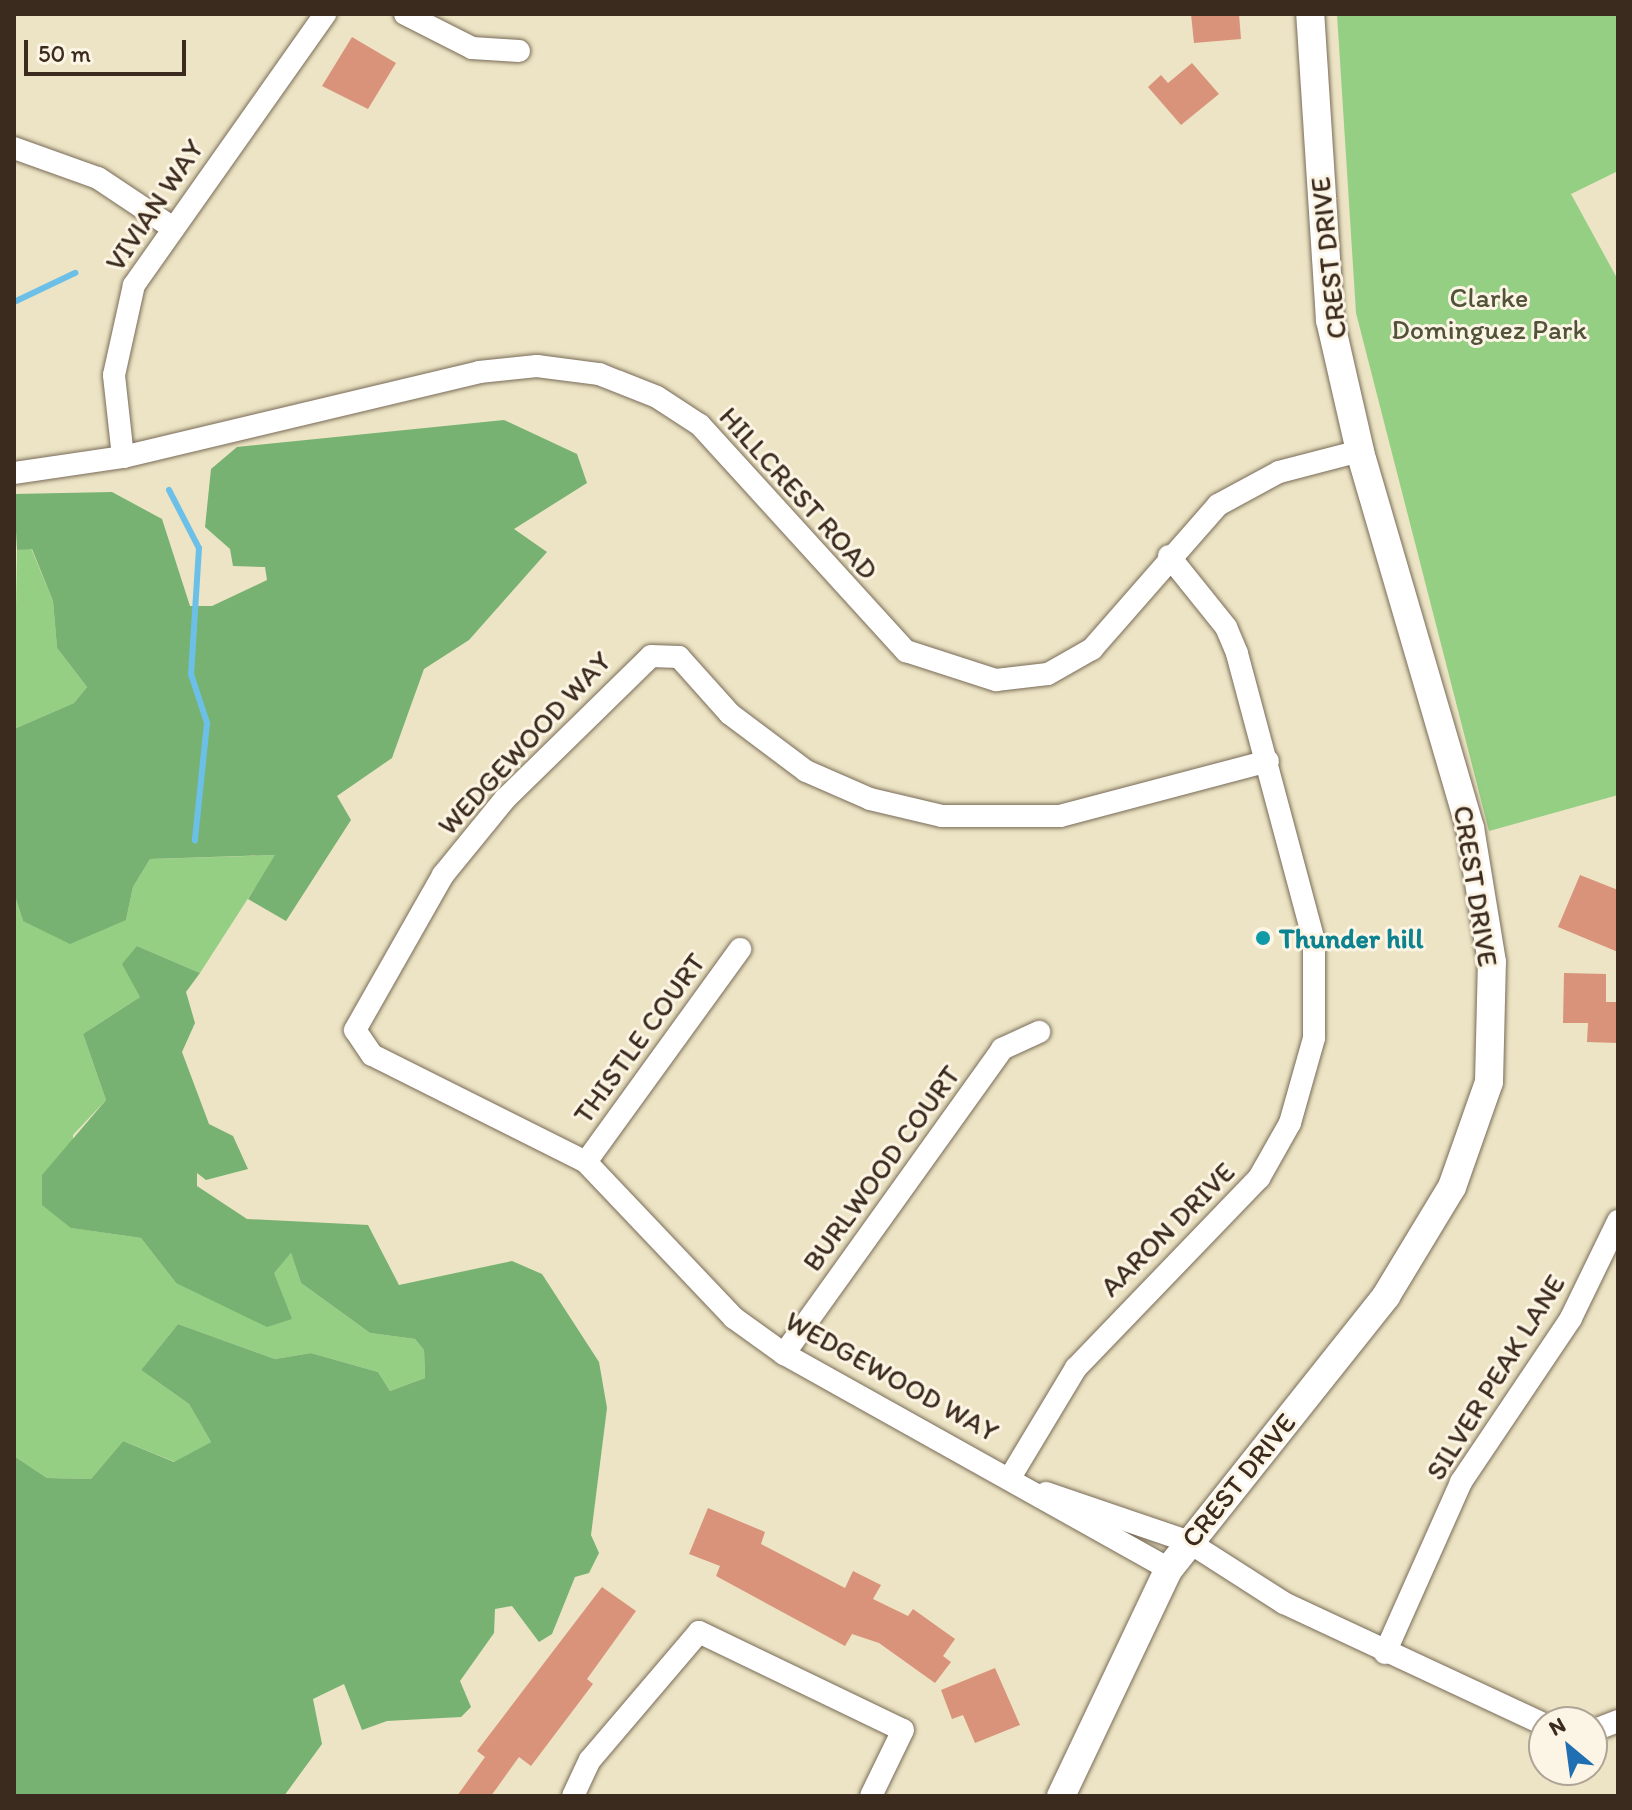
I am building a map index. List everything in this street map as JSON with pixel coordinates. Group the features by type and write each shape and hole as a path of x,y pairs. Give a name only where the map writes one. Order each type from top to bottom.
{"street":[{"name":"VIVIAN WAY","path":"123,457 117,339 134,285 170,226 325,14"},
{"path":"405,14 472,48 519,51"},
{"name":"CREST DRIVE","path":"1061,1796 1169,1569 1187,1541 1386,1296 1452,1187 1489,1082 1492,962 1470,828 1360,451 1322,254 1310,14"},
{"path":"14,148 98,178 170,226"},
{"name":"HILLCREST ROAD","path":"14,473 123,457 479,372 537,366 599,374 657,397 700,425 906,651 996,680 1048,674 1092,649 1169,556 1218,505 1279,472 1360,451"},
{"name":"AARON DRIVE","path":"1011,1476 1076,1368 1240,1205 1278,1150 1300,1096 1319,980 1268,761 1226,627 1169,556"},
{"name":"WEDGEWOOD WAY","path":"1169,1569 1087,1530 1037,1491 784,1354 734,1318 586,1162 372,1055 355,1030 443,875 505,799 651,656 679,657 738,721 806,771 870,799 930,814 979,821 1060,816 1268,761"},
{"name":"THISTLE COURT","path":"586,1162 740,949"},
{"name":"BURLWOOD COURT","path":"784,1354 1002,1049 1039,1032"},
{"name":"SILVER PEAK LANE","path":"1385,1653 1461,1482 1571,1318 1618,1221"},
{"name":"WEDGEWOOD WAY","path":"1037,1491 1099,1508 1187,1541"},
{"path":"1087,1530 1099,1508"},
{"path":"1187,1541 1284,1603 1385,1653 1528,1717"},
{"path":"573,1796 590,1760 699,1632 903,1730 871,1796"}],"green space":[{"name":"Clarke Dominguez Park","path":"1337,14 1618,14 1618,171 1571,194 1618,280 1618,795 1489,831 1356,313"},
{"path":"504,420 577,454 587,483 514,529 547,552 469,640 424,669 392,758 337,796 351,820 286,921 248,899 275,855 150,859 133,887 126,920 70,944 23,921 14,893 14,729 74,703 87,687 57,648 53,601 32,549 17,550 14,494 112,492 162,519 190,606 212,606 267,580 265,567 233,566 230,549 205,527 211,469 237,447"},
{"path":"31,548 53,601 57,648 87,687 74,703 14,729 17,550"},
{"path":"276,855 200,973 137,946 140,997 83,1034 106,1100 73,1135 72,1228 141,1238 176,1283 274,1272 291,1253 301,1283 370,1333 415,1339 424,1350 425,1378 390,1391 378,1372 311,1353 275,1359 178,1324 141,1370 189,1404 211,1442 175,1462 123,1441 91,1479 47,1478 14,1456 14,893 23,921 126,920 133,887 150,859"},
{"path":"137,946 200,973 186,992 195,1023 182,1052 209,1124 233,1136 248,1169 206,1180 197,1173 197,1186 247,1219 368,1225 399,1285 512,1261 542,1274 599,1362 607,1408 591,1535 599,1553 589,1573 575,1577 552,1634 539,1642 512,1606 495,1609 494,1633 460,1681 471,1707 461,1717 387,1721 362,1730 344,1684 313,1699 322,1744 284,1796 14,1796 14,1456 47,1478 91,1479 123,1441 174,1462 211,1442 189,1404 141,1370 178,1324 275,1359 311,1353 378,1372 390,1391 425,1378 424,1350 415,1339 370,1333 301,1283 291,1253 274,1273 292,1319 267,1327 176,1283 141,1238 71,1228 42,1205 42,1175 106,1100 83,1034 140,997 122,964"}],"building":[{"path":"1191,14 1239,14 1241,39 1194,43"},
{"path":"352,37 396,63 368,109 322,86"},
{"path":"1192,63 1219,94 1181,125 1148,87 1161,75 1168,83"},
{"path":"1580,875 1618,890 1618,952 1558,927"},
{"path":"1564,973 1606,974 1606,1002 1618,1002 1618,1043 1587,1042 1588,1023 1563,1023"},
{"path":"708,1508 765,1532 761,1544 845,1588 853,1571 881,1585 873,1599 908,1616 913,1609 955,1639 943,1656 951,1662 935,1683 879,1643 852,1634 845,1646 716,1576 720,1566 689,1554"},
{"path":"602,1587 636,1611 587,1679 593,1684 531,1766 519,1757 491,1796 457,1796 485,1757 477,1751"},
{"path":"995,1668 1020,1725 975,1743 963,1715 952,1719 941,1690"}],"waterway":[{"path":"14,302 75,273"},
{"path":"169,490 199,548 191,674 207,723 195,840"}],"place":[{"name":"Thunder hill","path":"1263,938"}]}
